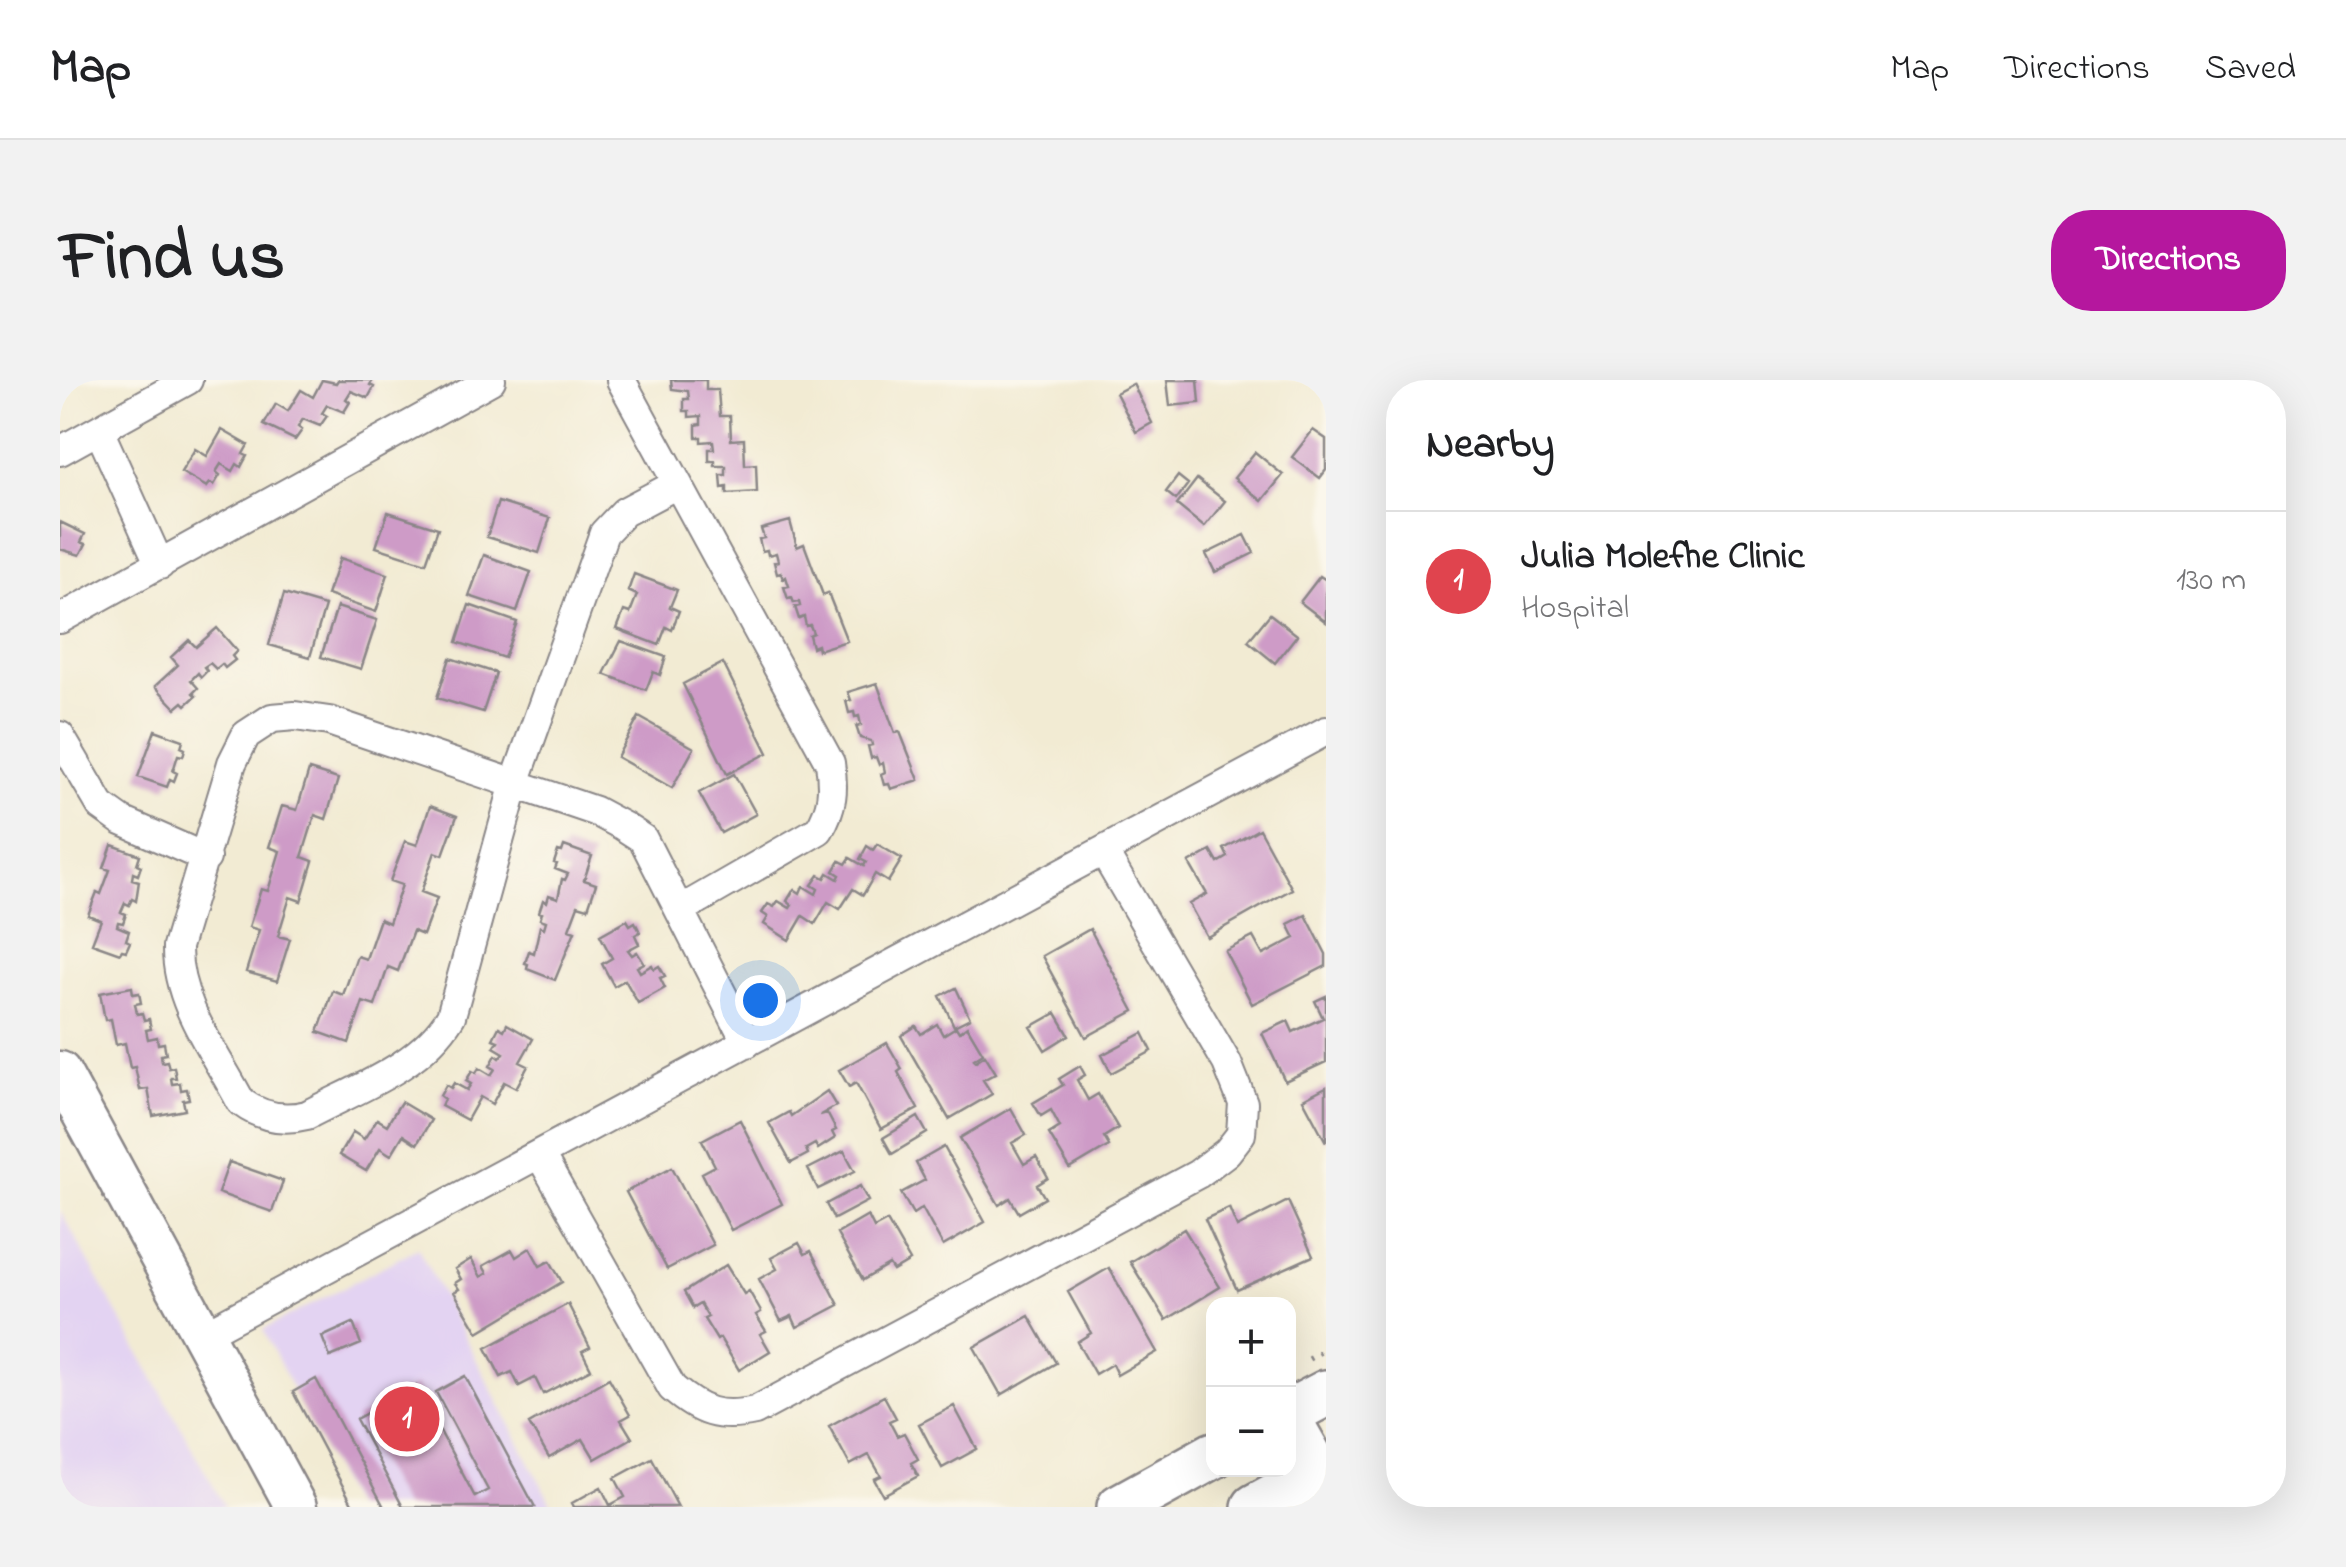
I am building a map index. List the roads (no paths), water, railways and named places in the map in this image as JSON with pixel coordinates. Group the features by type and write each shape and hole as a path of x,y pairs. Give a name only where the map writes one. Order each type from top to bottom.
{"main road":[{"path":"1296,1410 1326,1394"},
{"path":"1120,1507 1206,1459"},
{"path":"1255,1507 1324,1474"}],"street":[{"path":"60,451 188,380"},
{"path":"60,619 491,380"},
{"path":"621,380 830,763 834,789 829,813 819,830 682,910"},
{"path":"99,430 160,565"},
{"path":"677,484 624,512 604,533 515,783 451,1016 418,1056 307,1116 290,1119 255,1113 241,1102 183,993 176,969 177,947 232,763 246,735 272,718 295,716 328,721 515,783 595,811 643,839 747,1044"},
{"path":"204,1334 1326,731"},
{"path":"60,736 101,806 122,821 206,858"},
{"path":"540,1154 672,1388 695,1407 731,1416 755,1411 1181,1183 1227,1152 1240,1134 1242,1103 1228,1063 1103,852"},
{"path":"60,1072 296,1507"},
{"path":"1296,1427 1324,1474"}],"place":[{"name":"Julia Molefhe Clinic","path":"407,1419"}]}
